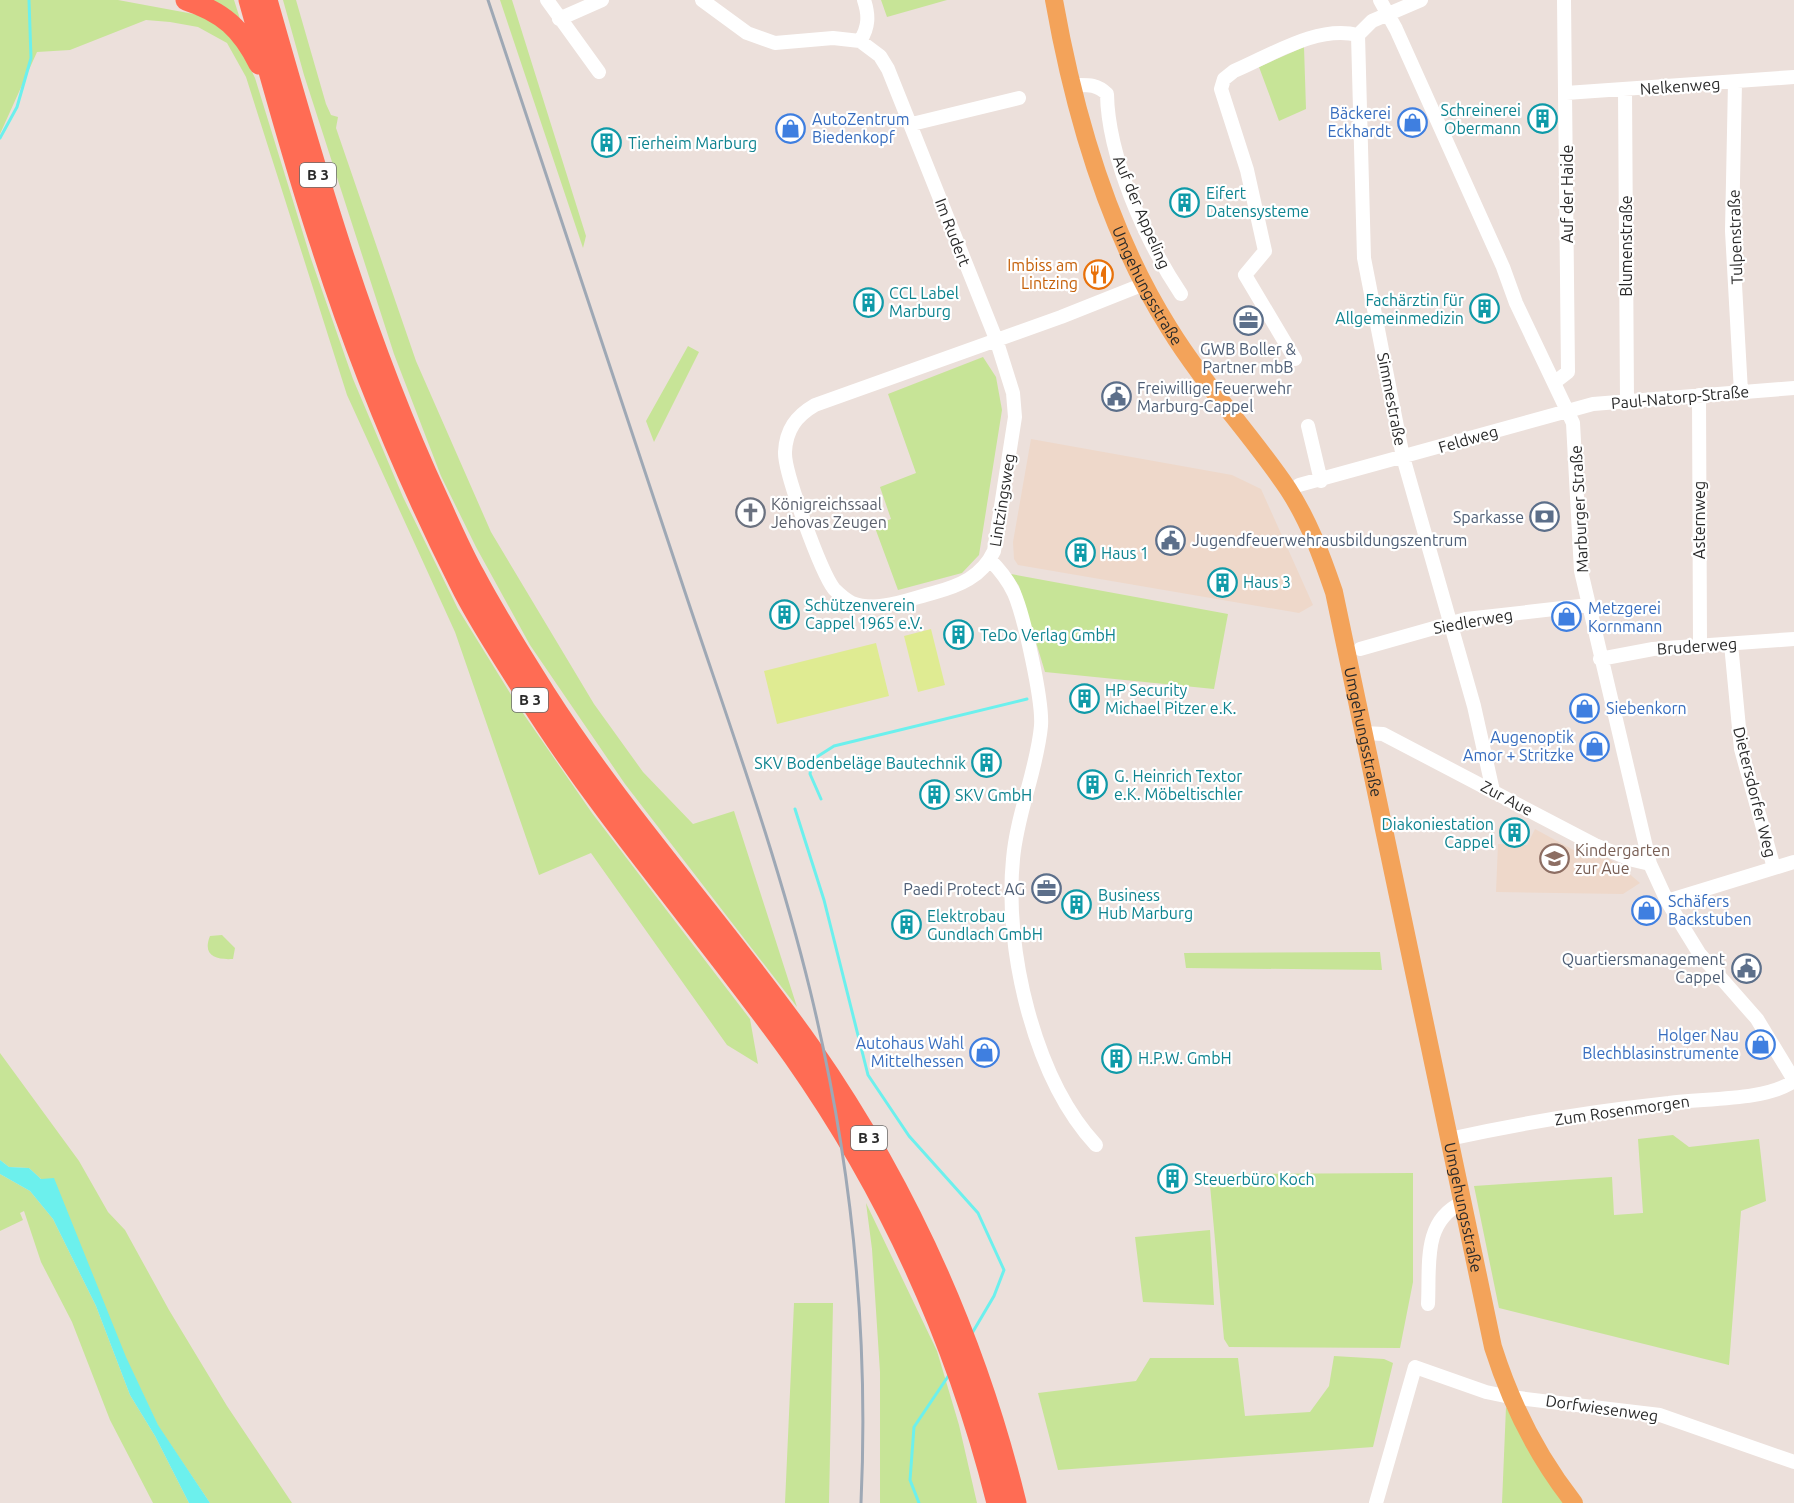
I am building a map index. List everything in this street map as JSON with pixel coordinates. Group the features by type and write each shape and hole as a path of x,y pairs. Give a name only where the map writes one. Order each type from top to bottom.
{"highway":[{"name":"B 3","path":"186,0 224,16 242,33 258,63 289,140"},
{"name":"B 3","path":"249,0 321,245 354,340 398,452 461,588 528,698 620,830 835,1083 880,1157 930,1278 944,1337 962,1387 997,1503"},
{"name":"B 3","path":"267,0 320,181 375,347 408,434 474,574 547,696 777,1017"},
{"name":"B 3","path":"930,1278 959,1321 977,1369 1016,1503"}],"main road":[{"name":"Umgehungsstraße","path":"1054,0 1071,85 1097,169 1144,284 1169,329 1199,373 1288,489 1311,533 1334,592 1493,1347 1510,1397 1548,1468 1574,1503"}],"street":[{"path":"547,0 599,72"},
{"path":"559,19 602,0"},
{"path":"702,0 747,33 775,43 833,38 860,41 867,31 868,21 864,0"},
{"name":"Marburger Straße","path":"1380,0 1503,267 1532,338 1555,382 1575,435 1581,571 1650,864 1667,901 1701,955 1757,1019 1794,1081"},
{"path":"1295,359 1245,275 1265,251 1247,170 1221,89 1224,80 1234,71 1320,34 1339,32 1358,35 1366,25 1421,0"},
{"name":"Auf der Haide","path":"1555,382 1568,372 1564,0"},
{"name":"Simmestraße","path":"1358,35 1364,258 1403,457 1452,622 1493,791"},
{"name":"Im Rudert","path":"860,41 876,52 888,69 912,124 996,339"},
{"name":"Nelkenweg","path":"1566,93 1794,77"},
{"name":"Tulpenstraße","path":"1735,82 1732,231 1741,392"},
{"name":"Auf der Appeling","path":"1071,85 1091,84 1107,94 1107,116 1128,189 1170,277 1181,294"},
{"name":"Blumenstraße","path":"1625,90 1627,401"},
{"path":"912,124 1019,98"},
{"name":"Lintzingsweg","path":"996,339 1013,393 1015,417 994,551 990,560 974,577 945,590 891,604 852,603 835,589 821,564 784,453 792,425 804,411 815,405 1144,284"},
{"name":"Paul-Natorp-Straße","path":"1567,410 1627,401 1794,388"},
{"name":"Asternweg","path":"1698,395 1700,646"},
{"name":"Feldweg","path":"1299,485 1321,481 1567,410"},
{"path":"1308,426 1321,481"},
{"path":"990,560 1004,574 1015,594 1040,703 1039,740 1019,813 1012,861 1011,902 1021,976 1035,1031 1063,1100 1073,1118 1096,1145"},
{"name":"Siedlerweg","path":"1360,649 1452,622 1589,605"},
{"name":"Bruderweg","path":"1600,659 1653,649 1794,639"},
{"name":"Dietersdorfer Weg","path":"1731,644 1741,749 1774,868"},
{"name":"Zur Aue","path":"1364,734 1383,734 1595,845 1650,864"},
{"path":"1667,901 1794,862"},
{"name":"Zum Rosenmorgen","path":"1449,1139 1504,1126 1668,1103 1764,1093 1794,1081"},
{"path":"1428,1304 1433,1234 1446,1210 1462,1203"},
{"name":"Dorfwiesenweg","path":"1376,1503 1415,1367 1486,1392 1510,1397 1660,1415 1794,1462"}],"shaded area":[{"path":"1031,439 1232,475 1261,489 1313,605 1299,613 1018,565 1014,559 1013,542"},
{"name":"Kindergarten zur Aue","path":"1535,829 1579,853 1592,854 1594,850 1619,865 1640,883 1623,894 1496,892 1498,844 1527,845"}],"green space":[{"path":"0,0 118,0 199,15 232,31 255,78 310,256 353,379 403,497 458,609 518,706 592,813 750,1019 758,1064 727,1045 591,853 539,875 455,632 347,395 246,77 227,43 198,27 146,20 70,50 37,52 0,134"},
{"path":"203,0 234,0 241,22"},
{"path":"283,0 296,0 326,104 331,115 338,117 336,128 416,361 491,532 594,704 643,772 693,824 734,811 797,1007 625,784 530,645 476,547 441,476 394,354 304,75"},
{"path":"500,0 512,0 586,236 583,248"},
{"path":"881,0 947,0 887,17"},
{"path":"1304,47 1306,109 1279,121 1259,67"},
{"path":"688,346 699,352 654,442 646,421"},
{"path":"983,357 996,377 1002,410 979,555 962,573 898,590 874,525 891,519 880,487 916,473 888,394"},
{"path":"1011,574 1228,614 1214,689 1045,672 1019,586"},
{"path":"931,629 945,685 918,692 904,636"},
{"path":"876,643 889,696 777,724 764,671"},
{"path":"222,935 235,948 233,959 221,959 209,952 210,936"},
{"path":"1380,952 1382,970 1186,968 1184,953"},
{"path":"0,1053 79,1161 108,1212 125,1230 169,1310 227,1406 292,1503 210,1503 158,1426 41,1179 29,1168 9,1167 0,1160"},
{"path":"1673,1135 1689,1147 1759,1139 1766,1201 1741,1211 1729,1365 1499,1308 1474,1186 1612,1177 1614,1215 1643,1213 1638,1139"},
{"path":"1413,1173 1413,1282 1400,1348 1229,1347 1224,1339 1209,1174"},
{"path":"0,1174 30,1191 53,1219 96,1306 130,1395 155,1436 189,1503 153,1503 110,1420 72,1322 41,1262 24,1211 20,1213 23,1220 0,1231"},
{"path":"866,1203 937,1351 959,1425 977,1503 880,1503 880,1372 872,1249"},
{"path":"1210,1230 1214,1305 1143,1302 1135,1237"},
{"path":"794,1303 833,1303 829,1503 785,1503"},
{"path":"1334,1356 1384,1359 1393,1363 1373,1447 1058,1470 1038,1393 1136,1381 1150,1358 1238,1358 1245,1416 1310,1412 1329,1386"},
{"path":"1506,1407 1565,1503 1502,1503"}],"water":[{"path":"0,1160 9,1167 29,1168 41,1179 54,1178 126,1357 158,1425 210,1503 189,1503 155,1436 130,1395 96,1306 53,1219 30,1191 0,1174"}],"waterway":[{"path":"0,138 17,107 31,58 29,0"},
{"path":"821,799 810,774 812,760 834,746 1027,699"},
{"path":"795,809 824,900 868,1075 909,1136 978,1213 1004,1270 994,1296 971,1335"},
{"path":"919,1503 910,1480 914,1427 949,1375"}],"railway":[{"path":"488,0 750,784 782,886 810,990 836,1117 854,1245 862,1374 861,1503"}],"place":[{"name":"Schreinerei Obermann","path":"1542,119"},
{"name":"Bäckerei Eckhardt","path":"1412,122"},
{"name":"AutoZentrum Biedenkopf","path":"791,128"},
{"name":"Tierheim Marburg","path":"607,143"},
{"name":"Eifert Datensysteme","path":"1185,202"},
{"name":"Imbiss am Lintzing","path":"1099,274"},
{"name":"CCL Label Marburg","path":"868,302"},
{"name":"Fachärztin für Allgemeinmedizin","path":"1485,309"},
{"name":"GWB Boller & Partner mbB","path":"1248,321"},
{"name":"Freiwillige Feuerwehr Marburg-Cappel","path":"1116,397"},
{"name":"Königreichssaal Jehovas Zeugen","path":"750,513"},
{"name":"Sparkasse","path":"1545,517"},
{"name":"Jugendfeuerwehrausbildungszentrum","path":"1171,540"},
{"name":"Haus 1","path":"1080,553"},
{"name":"Haus 3","path":"1222,582"},
{"name":"Schützenverein Cappel 1965 e.V.","path":"784,614"},
{"name":"Metzgerei Kornmann","path":"1567,617"},
{"name":"TeDo Verlag GmbH","path":"959,635"},
{"name":"HP Security Michael Pitzer e.K.","path":"1084,699"},
{"name":"Siebenkorn","path":"1585,708"},
{"name":"Augenoptik Amor + Stritzke","path":"1595,746"},
{"name":"SKV Bodenbeläge Bautechnik","path":"987,763"},
{"name":"G. Heinrich Textor e.K. Möbeltischler","path":"1093,785"},
{"name":"SKV GmbH","path":"934,795"},
{"name":"Diakoniestation Cappel","path":"1515,833"},
{"name":"Kindergarten zur Aue","path":"1554,859"},
{"name":"Paedi Protect AG","path":"1046,889"},
{"name":"Business Hub Marburg","path":"1077,904"},
{"name":"Schäfers Backstuben","path":"1647,910"},
{"name":"Elektrobau Gundlach GmbH","path":"906,925"},
{"name":"Quartiersmanagement Cappel","path":"1746,968"},
{"name":"Holger Nau Blechblasinstrumente","path":"1760,1044"},
{"name":"Autohaus Wahl Mittelhessen","path":"985,1052"},
{"name":"H.P.W. GmbH","path":"1117,1058"},
{"name":"Steuerbüro Koch","path":"1173,1179"}]}
